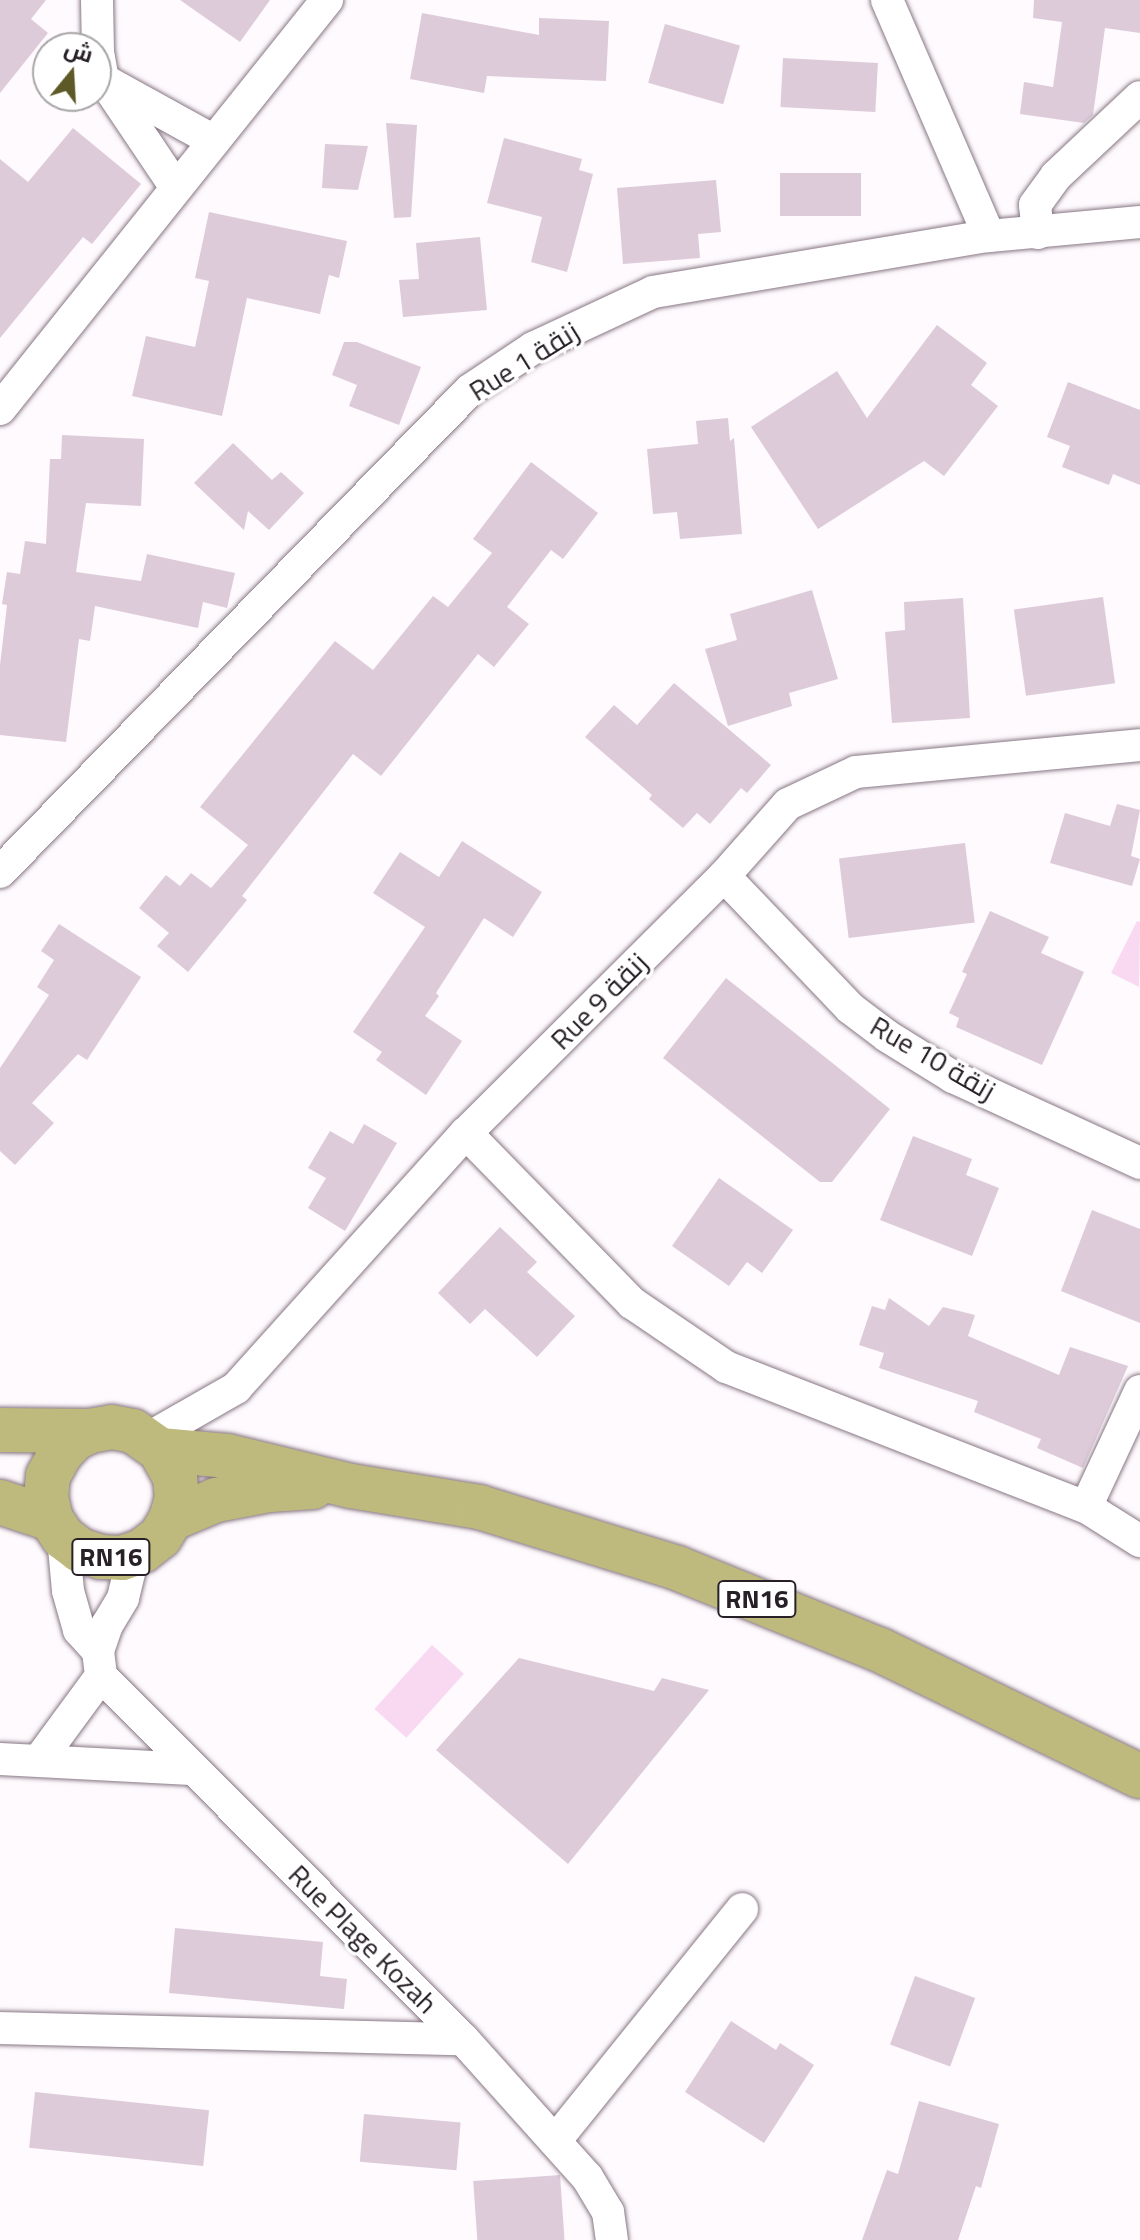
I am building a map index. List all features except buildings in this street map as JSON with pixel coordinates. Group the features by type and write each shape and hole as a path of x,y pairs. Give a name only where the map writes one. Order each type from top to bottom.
{"main road":[{"name":"RN16","path":"0,1430 90,1431 112,1427 133,1431 154,1444 227,1456 351,1486 479,1507 677,1568 880,1650 1140,1776"},
{"name":"RN16","path":"57,1528 46,1498 48,1476 61,1453 74,1439 90,1431"},
{"name":"RN16","path":"0,1502 57,1528 80,1550 101,1557 122,1558 160,1537 171,1519 177,1498 175,1477 154,1444"},
{"name":"RN16","path":"171,1519 216,1500 270,1490 351,1486"}],"street":[{"path":"97,0 98,32"},
{"path":"0,409 175,186 327,0"},
{"path":"887,0 989,236"},
{"path":"112,84 214,141"},
{"path":"112,92 175,186"},
{"path":"1038,233 1035,205 1056,176 1140,97"},
{"name":"Rue 1 زنقة","path":"0,872 470,390 533,348 653,292 989,236 1140,222"},
{"name":"Rue 9 زنقة","path":"154,1444 236,1388 466,1133 724,876 788,804 856,772 1140,745"},
{"name":"Rue 10 زنقة","path":"724,876 850,1008 887,1036 953,1077 1140,1163"},
{"path":"466,1133 632,1303 726,1367 1086,1507 1140,1541"},
{"path":"1086,1507 1140,1391"},
{"name":"Rue Plage Kozah","path":"57,1528 68,1591 79,1630 100,1663 191,1769 463,2039 587,2177 608,2212 612,2240"},
{"path":"40,1759 100,1663 107,1625 123,1598 134,1553"},
{"path":"0,1759 191,1769"},
{"path":"555,2141 742,1909"},
{"path":"0,2028 463,2039"}],"shaded area":[{"path":"1137,921 1140,922 1139,987 1111,973"},
{"path":"432,1645 464,1674 406,1738 374,1709"}]}
